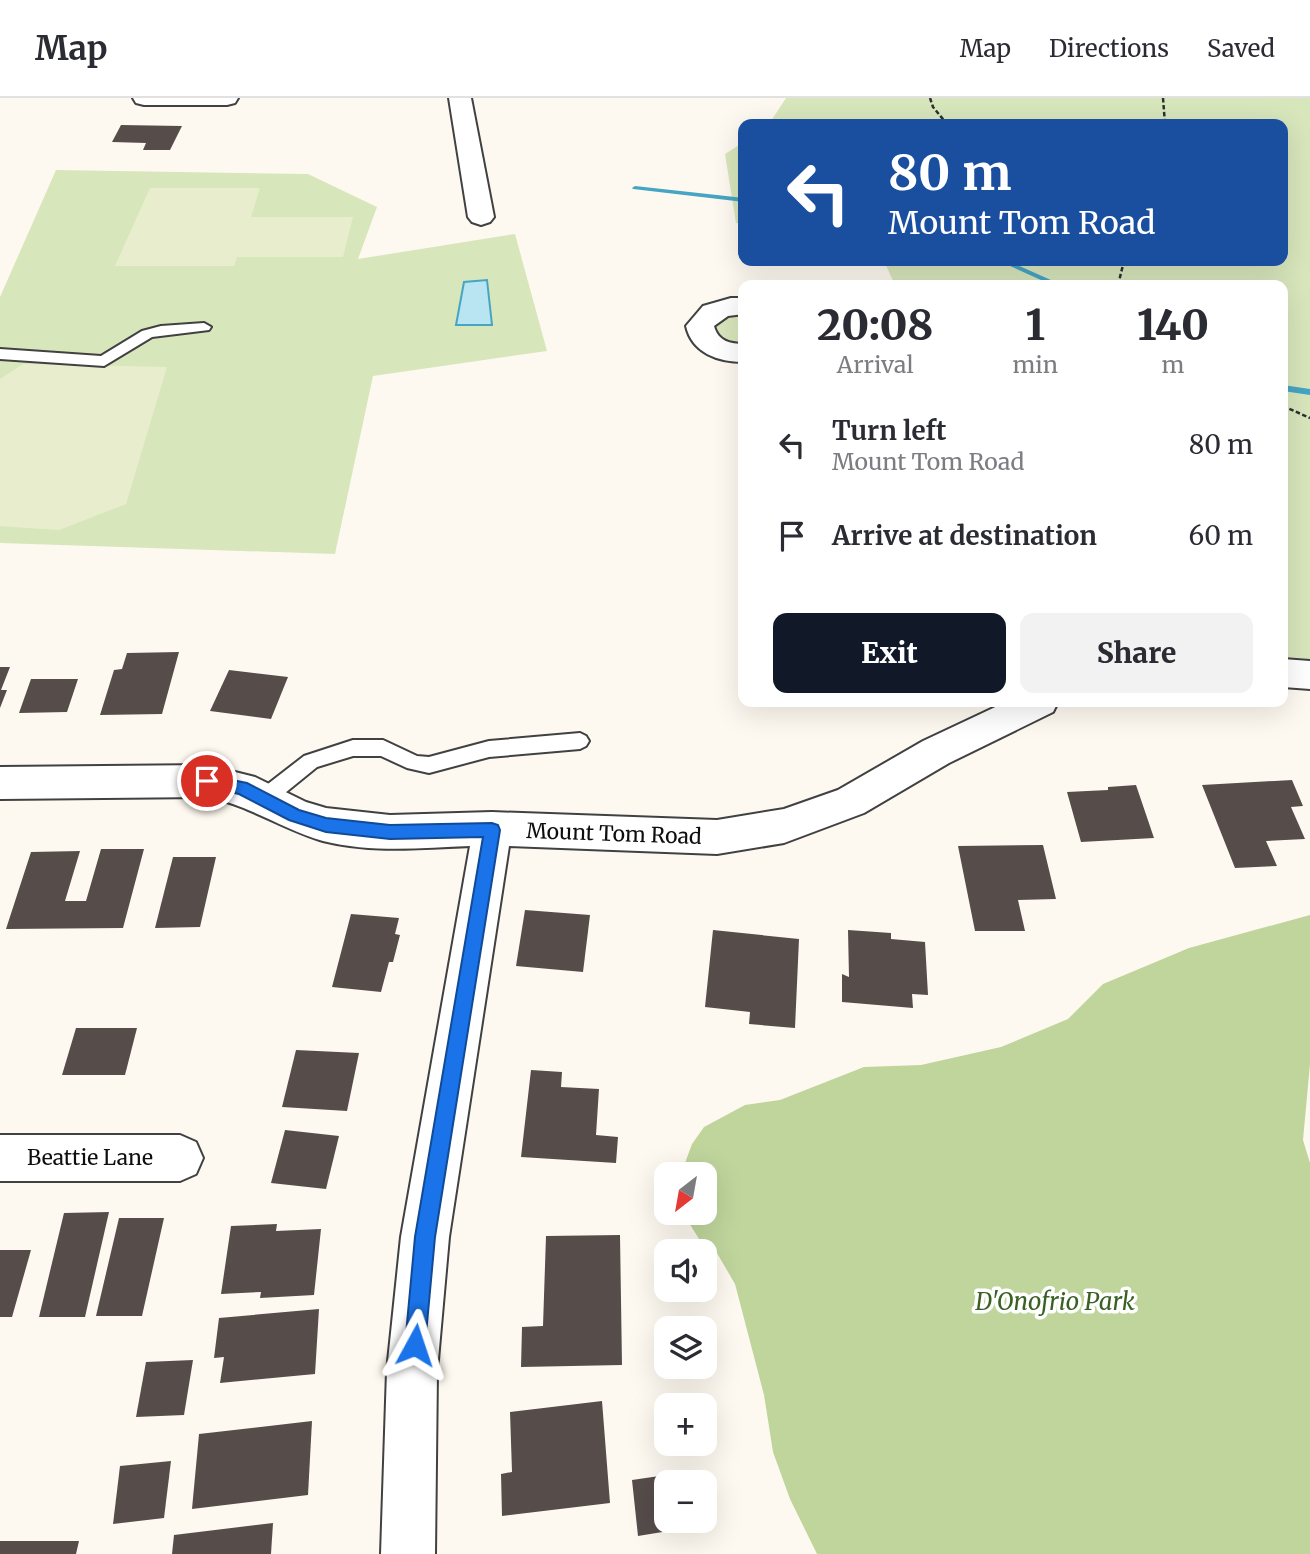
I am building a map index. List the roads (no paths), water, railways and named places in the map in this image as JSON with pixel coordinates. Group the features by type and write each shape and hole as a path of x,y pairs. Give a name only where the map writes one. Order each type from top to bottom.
{"street":[{"path":"144,98 227,98"},
{"path":"460,98 481,217"},
{"path":"738,306 711,312 700,326 701,333 714,347 725,352 738,353"},
{"path":"1288,673 1310,675"},
{"name":"Mount Tom Road","path":"0,783 207,781 242,788 295,816 326,825 390,832 492,830 717,838 784,826 851,802 936,752 1030,707"},
{"path":"408,1554 412,1371 425,1237 492,830"},
{"name":"Beattie Lane","path":"0,1158 180,1158"}],"lane":[{"path":"0,354 104,361 147,334 161,330 204,327"},
{"path":"262,800 311,761 353,748 383,748 414,763 429,765 489,748 580,741"}],"water":[{"path":"487,280 492,325 456,325 464,282"}],"waterway":[{"path":"635,188 738,199"},
{"path":"1014,266 1046,280"},
{"path":"1288,389 1310,392"}],"park label":[{"name":"D'Onofrio Park","path":"1055,1302"}]}
